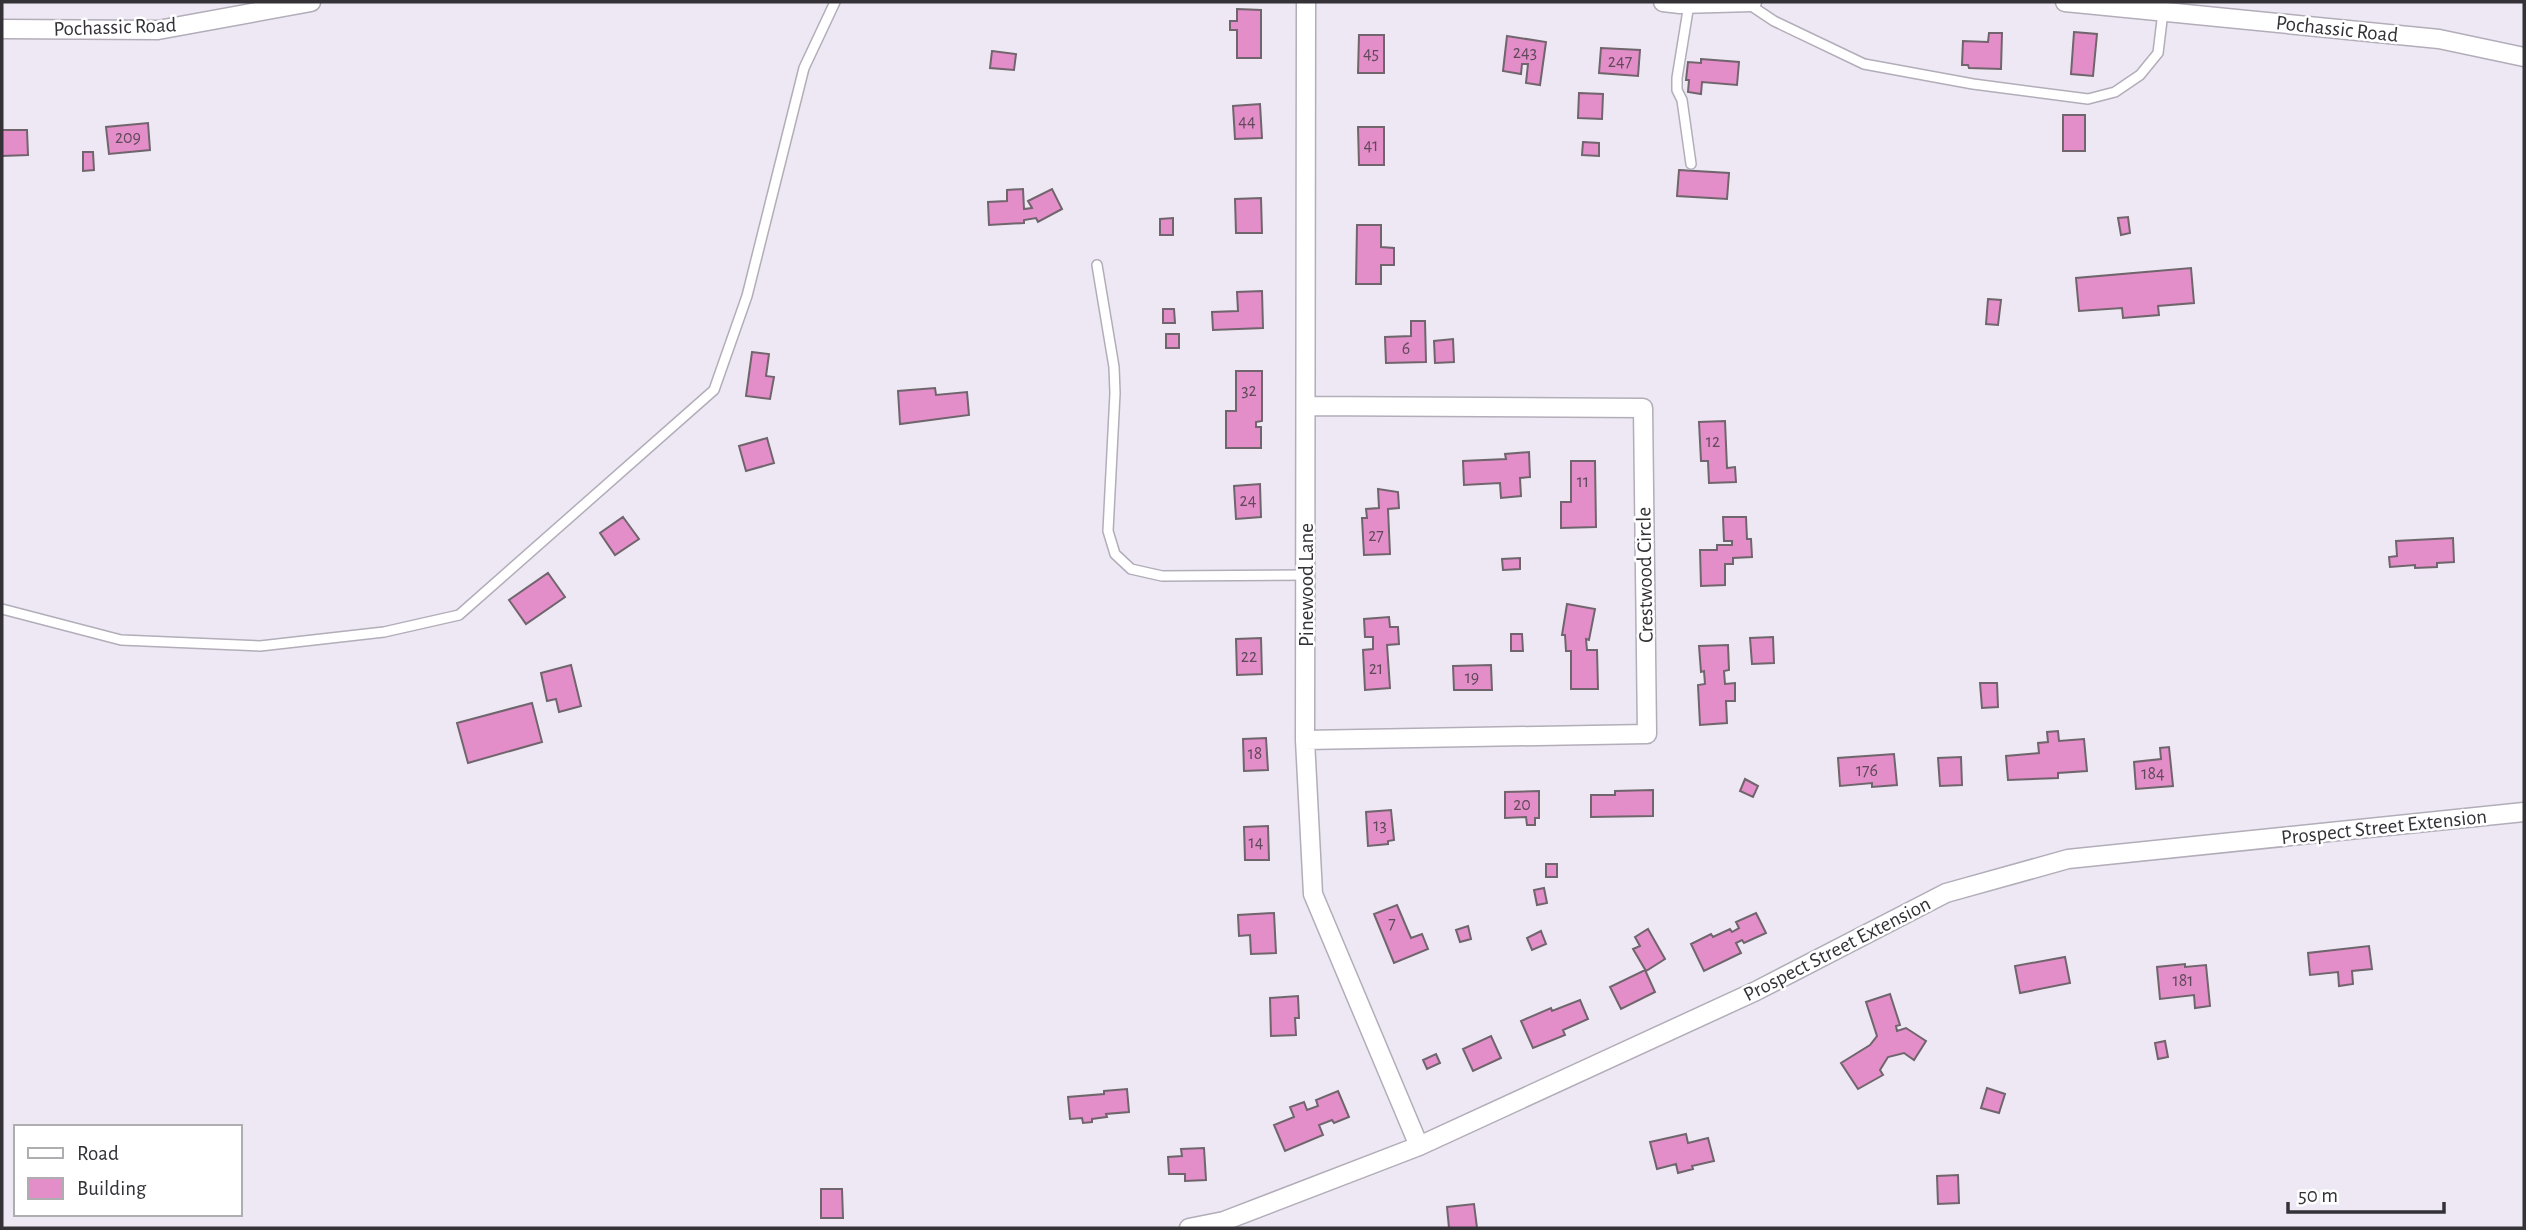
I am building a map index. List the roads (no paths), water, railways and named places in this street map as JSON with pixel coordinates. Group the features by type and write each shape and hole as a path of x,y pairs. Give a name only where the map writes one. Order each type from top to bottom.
{"street":[{"name":"Pochassic Road","path":"2,29 158,30 311,2"},
{"name":"Pinewood Lane","path":"1306,2 1305,740 1313,894 1419,1146"},
{"path":"1662,2 1752,2"},
{"name":"Pochassic Road","path":"2065,2 2438,39 2524,57"},
{"name":"Crestwood Circle","path":"1305,740 1647,734 1643,408 1307,406"},
{"name":"Prospect Street Extension","path":"1189,1228 1225,1224 1419,1146 1756,991 1946,893 2068,859 2524,812"}],"lane":[{"path":"2,610 121,640 260,646 384,632 459,615 714,390 747,296 804,68 835,2"},
{"path":"1746,2 1774,21 1864,64 1973,84 2088,99 2115,92 2140,75 2158,53 2163,12"},
{"path":"1689,4 1678,65 1677,90 1682,100 1691,164"},
{"path":"1097,265 1114,367 1108,531 1115,554 1131,569 1162,576 1306,575"}]}
